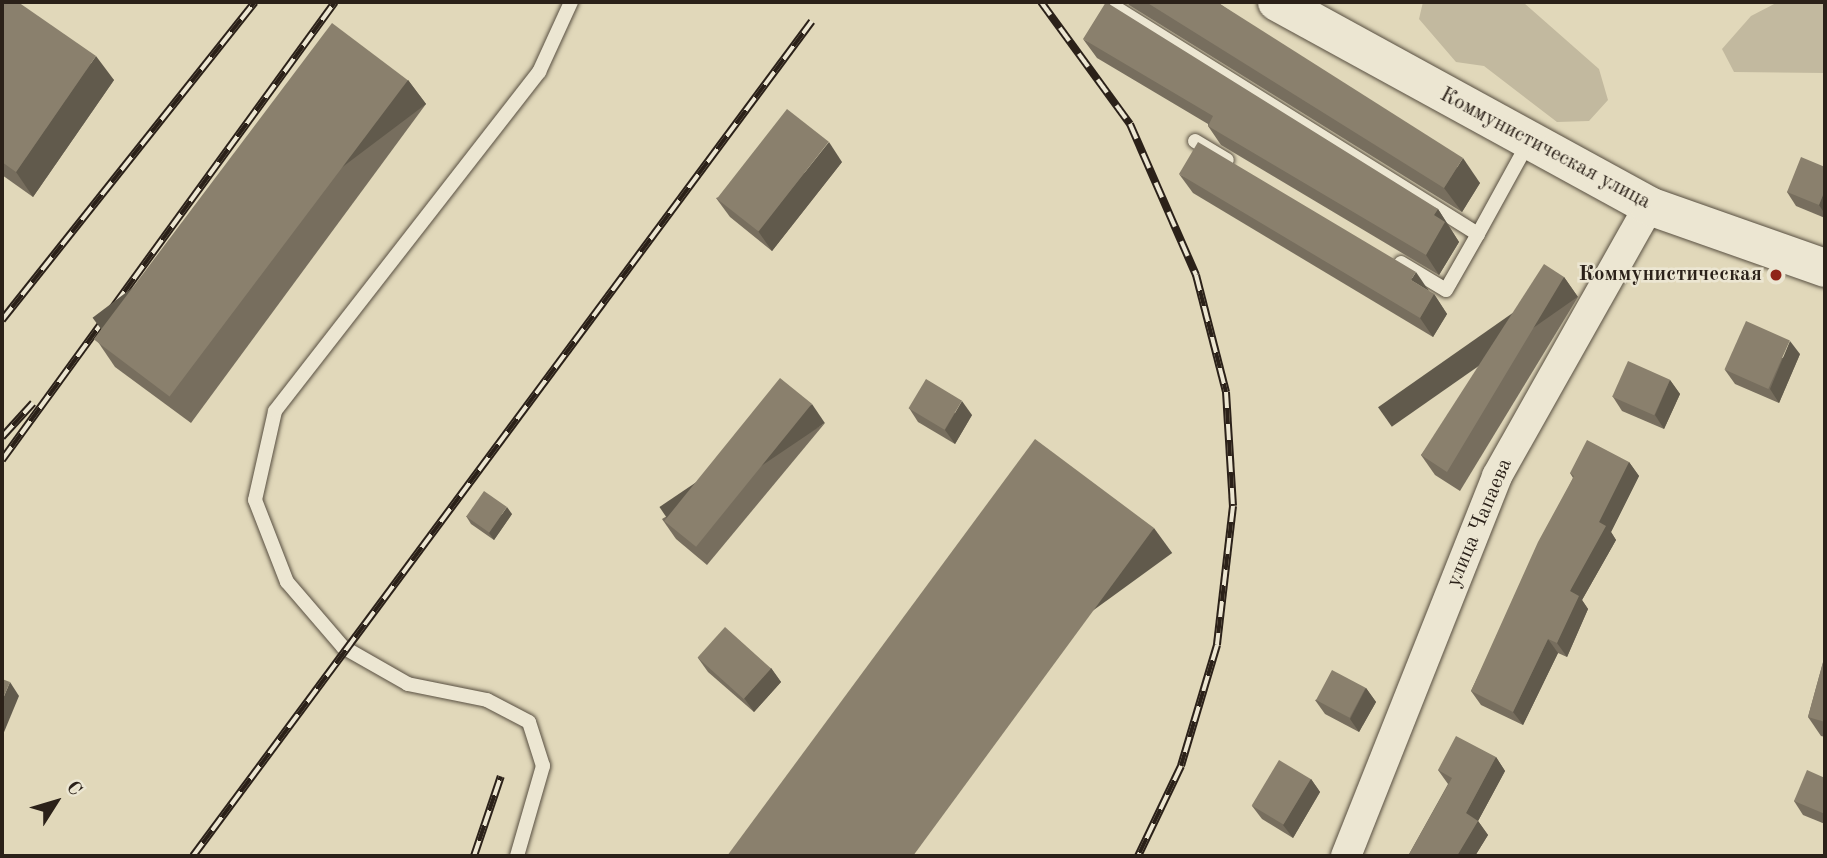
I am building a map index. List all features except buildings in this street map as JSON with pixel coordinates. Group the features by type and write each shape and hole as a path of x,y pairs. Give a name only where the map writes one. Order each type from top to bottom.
{"street":[{"name":"Коммунистическая улица","path":"1277,2 1528,143 1649,206 1825,268"},
{"name":"улица Чапаева","path":"1346,856 1497,476 1649,206"}],"lane":[{"path":"517,856 543,766 529,722 487,700 408,684 343,647 287,582 255,500 275,411 538,72 571,2"},
{"path":"1116,8 1478,234"},
{"path":"1195,141 1242,169"},
{"path":"1386,254 1446,290 1528,143"}],"shaded area":[{"path":"1423,2 1523,2 1599,69 1608,100 1589,121 1557,122 1484,66 1456,62 1419,19"},
{"path":"1778,2 1825,2 1825,73 1734,72 1722,49 1751,16"}],"railway":[{"path":"2,320 255,2"},
{"path":"2,460 335,2"},
{"path":"1041,2 1130,124 1196,275 1226,392 1233,506 1217,645 1181,766 1138,856"},
{"path":"193,856 812,21"},
{"path":"2,437 33,403"},
{"path":"474,856 501,776"}],"place":[{"name":"Коммунистическая","path":"1776,275"}]}
